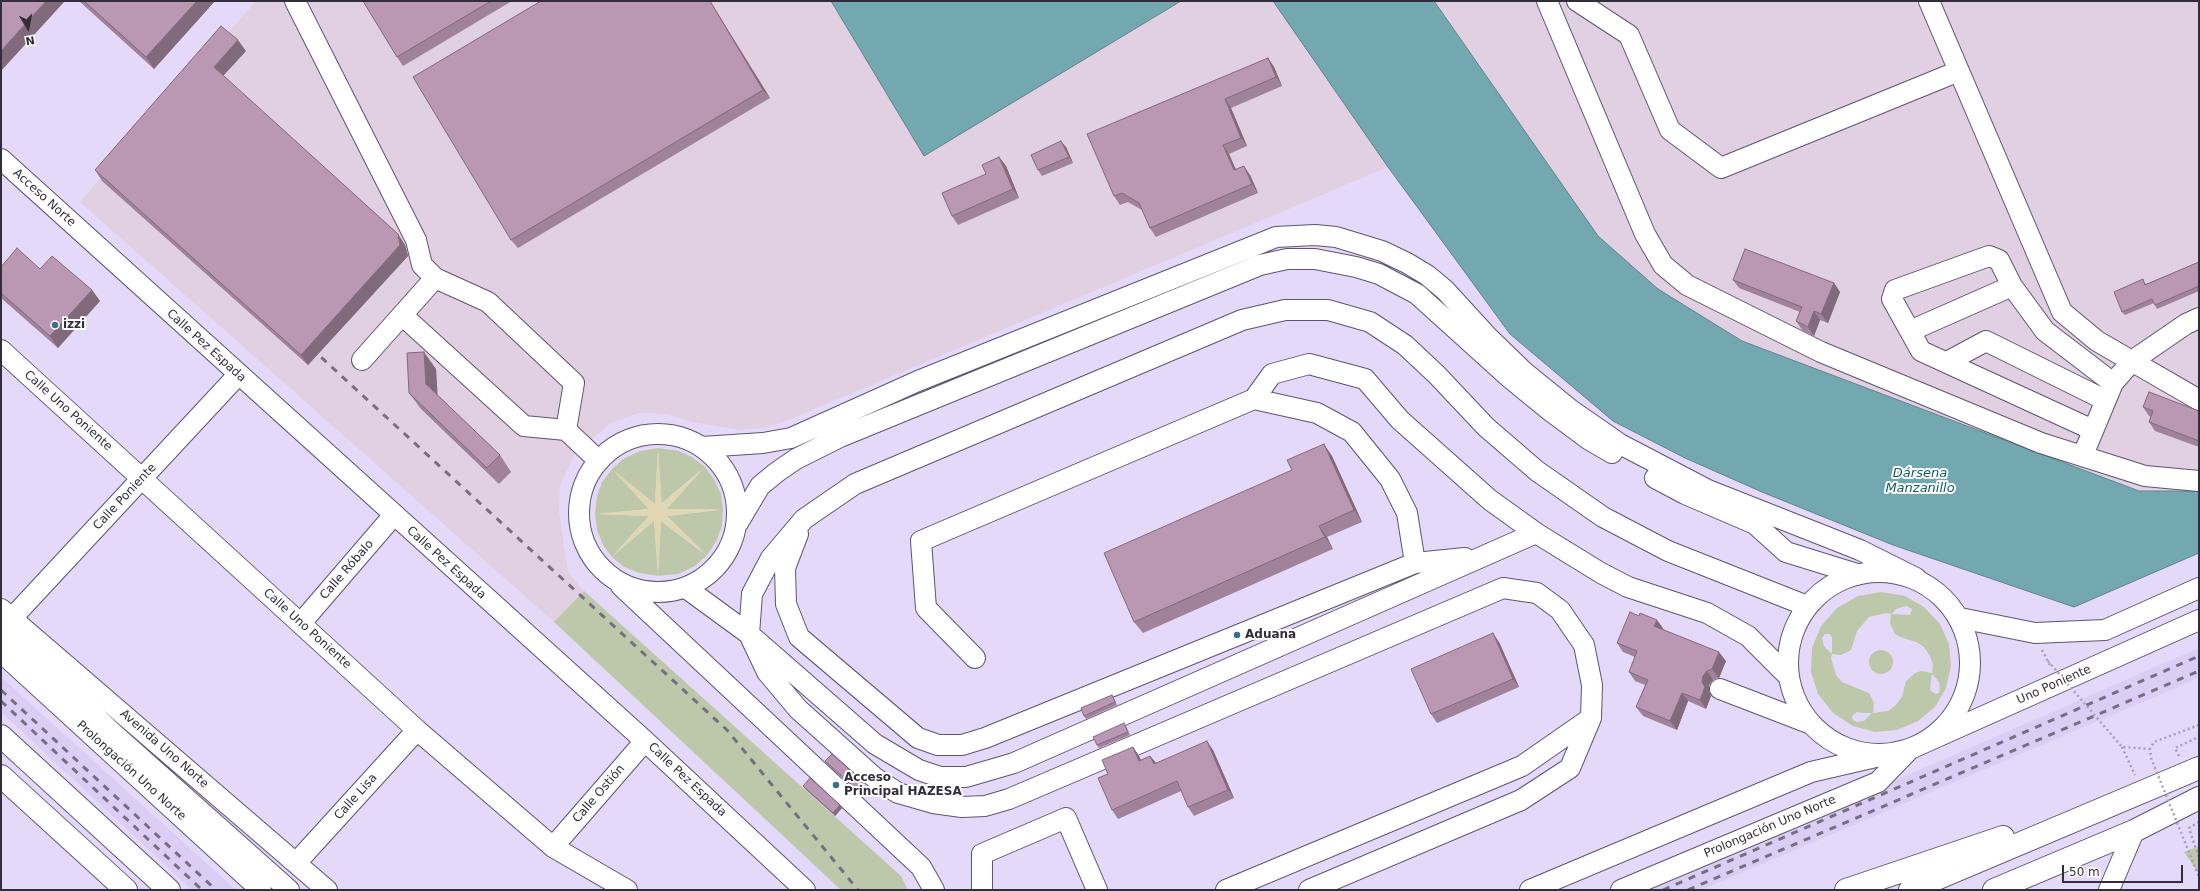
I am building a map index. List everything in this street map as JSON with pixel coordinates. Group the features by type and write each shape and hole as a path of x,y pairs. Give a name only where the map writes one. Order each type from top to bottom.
{"main road":[{"path":"1,736 169,890"},
{"path":"1910,890 2199,768"},
{"path":"1,776 126,890"},
{"path":"2134,831 2149,802 2199,776"},
{"path":"1994,890 2134,831 2199,798"},
{"path":"1846,890 1940,857 2119,801"}],"street":[{"path":"295,1 416,240 422,265 435,278 488,302 574,383 566,430"},
{"path":"1547,1 1645,234 1663,265 1687,285 1821,352 2040,443 2145,476 2199,481"},
{"path":"1577,1 1630,35 1670,130 1722,168 1958,71"},
{"path":"1929,1 2062,312 2098,341 2199,400"},
{"name":"Acceso Norte","path":"1,159 87,237"},
{"path":"702,447 763,443 791,438 918,381 1276,237 1315,235 1336,237 1382,251 1427,275 1445,290 1488,337 1523,371 1571,410 1620,444 1708,490 1860,550 1916,578"},
{"name":"Calle Pez Espada","path":"87,237 394,516 645,741 805,890"},
{"path":"2093,430 1921,350 1892,299 1895,290 1989,256 1999,260 2012,286 2045,331 2109,392"},
{"path":"615,581 638,590 662,593 686,588 705,578 721,563 732,544 738,523 760,486 796,459 840,437 1260,265 1287,259 1315,259 1336,262 1379,274 1417,294 1510,378 1588,439 1685,494 1755,524 1786,552 1857,574"},
{"path":"362,360 435,278"},
{"path":"1910,331 2012,286"},
{"path":"1309,890 1521,800 1570,768 1591,718 1592,685 1584,645 1560,610 1537,592 1502,588 1009,799 985,806 962,807 933,803 898,793 875,778 798,709 767,672 750,634 752,594 771,558 804,519 855,484 1242,320 1285,310 1328,310 1370,322 1405,345 1437,375 1486,427 1520,457 1537,471 1603,517 1668,551 1807,606"},
{"path":"402,316 524,426 566,430 599,461"},
{"path":"2082,456 2109,392 2132,361 2186,324 2199,318"},
{"path":"1946,362 1986,341 2109,392"},
{"name":"Calle Uno Poniente","path":"1,350 417,730 553,847 628,890"},
{"path":"975,658 926,608 921,541 1254,399 1272,374 1309,364 1365,380 1400,420 1478,490 1536,533 1600,573 1628,587 1707,613 1748,636 1788,676"},
{"name":"Calle Poniente","path":"5,618 142,479 238,375"},
{"path":"1254,399 1317,414 1352,432 1390,479 1407,513 1415,563"},
{"path":"738,523 738,501 731,480 719,462 702,447 679,436 654,434 629,439 607,452 590,471 580,494 578,518 584,543 596,564 921,867 934,890"},
{"name":"Calle Róbalo","path":"301,623 394,516"},
{"path":"804,519 785,568 786,604 800,637 918,738 938,745 962,745 985,738 1415,563 1484,556"},
{"path":"686,588 750,634 876,744 919,770 940,777 966,777 1014,763 1536,533"},
{"name":"Uno Poniente","path":"1910,749 1938,734 1959,710 1970,680 1971,656 1971,648 1960,618 1941,594 1916,578 1887,571 1857,574 1829,586 1807,606 1794,627 1788,651 1788,676 1796,702 1811,724 1831,741 1856,752 1883,754 1910,749 2060,682 2190,628 2199,620"},
{"path":"1960,618 2035,633 2105,630 2199,588"},
{"path":"5,618 115,735 289,890"},
{"name":"Avenida Uno Norte","path":"5,618 327,890"},
{"name":"Prolongación Uno Norte","path":"1,652 261,890"},
{"path":"1720,689 1811,724"},
{"path":"1226,890 1522,766 1591,718"},
{"name":"Calle Lisa","path":"296,863 417,730"},
{"name":"Calle Ostión","path":"553,847 645,741"},
{"path":"1530,890 1811,772 1910,749"},
{"name":"Prolongación Uno Norte","path":"1620,890 1878,782 1910,749"},
{"path":"982,890 982,854 1066,818 1096,890"},
{"path":"2109,890 2134,831"}],"path":[{"path":"2035,633 2048,662 2060,682"},
{"path":"2048,662 2122,747 2143,791"},
{"path":"2199,726 2154,742 2150,749 2151,758 2199,877"},
{"path":"2175,748 2199,737"},
{"path":"2122,747 2150,749"},
{"path":"2199,822 2189,828 2199,858"}],"shaded area":[{"path":"256,1 831,1 924,155 1181,1 1273,1 1388,167 786,421 764,428 740,430 692,422 666,414 639,413 611,423 575,454 560,485 559,512 568,572 584,591 554,622 80,202"},
{"path":"1434,1 2199,1 2199,491 2139,491 1742,341 1658,289 1598,236"},
{"path":"658,448 679,451 692,457 705,467 714,479 721,494 723,509 722,526 716,542 707,555 695,566 678,574 658,576 639,573 624,567 612,557 603,545 597,530 595,514 597,496 602,482 612,469 623,459 640,451","holes":["658,453 661,504 701,470 666,509 719,510 667,516 703,553 661,521 658,572 654,521 615,553 649,516 599,514 649,509 615,472 655,504"]},
{"path":"584,591 901,876 908,890 841,890 554,622"},
{"path":"1881,592 1905,596 1924,607 1940,624 1949,644 1951,666 1946,688 1935,707 1918,721 1897,730 1875,732 1853,726 1833,713 1818,694 1811,672 1812,648 1821,626 1837,608 1858,596","holes":["1906,606 1912,609 1910,615 1892,614 1896,609","1886,613 1891,614 1890,623 1895,634 1916,642 1924,647 1930,656 1933,665 1932,673 1921,671 1915,673 1906,681 1902,697 1896,705 1888,711 1873,713 1874,703 1869,693 1842,682 1836,675 1831,658 1832,654 1841,655 1851,650 1857,631 1869,617","1825,634 1829,634 1832,637 1832,654 1824,646 1822,638","1932,674 1939,682 1940,688 1939,693 1935,694 1930,690","1857,712 1872,713 1864,721 1857,722 1853,720 1852,716"]},
{"path":"2199,648 2199,678 1701,890 1645,890"},
{"path":"1881,650 1890,653 1893,662 1890,671 1881,674 1872,671 1869,662 1872,653"},
{"path":"1,677 236,890 192,890 1,712"},
{"path":"2199,846 2199,874 2184,852"}],"sand":[{"path":"658,448 662,504 705,467 667,509 723,509 667,516 707,555 661,521 658,576 654,521 612,557 649,516 595,514 649,509 612,469 655,504"}],"water":[{"path":"831,1 1181,1 924,156"},
{"name":"Dársena Manzanillo","path":"1273,1 1434,1 1598,236 1658,289 1742,341 2139,491 2199,491 2199,553 2074,607 1893,545 1762,492 1685,458 1613,421 1510,334 1388,167"}],"building":[{"path":"1,1 46,1 1,51"},
{"path":"84,1 197,1 146,57"},
{"path":"363,1 491,1 397,57"},
{"path":"541,1 710,1 763,90 511,240 413,77"},
{"path":"221,26 238,40 214,67 398,234 400,245 301,355 95,170"},
{"path":"1268,58 1276,77 1225,99 1241,138 1223,145 1234,170 1244,166 1252,184 1150,228 1139,203 1122,193 1114,196 1087,134"},
{"path":"1061,141 1069,157 1038,170 1031,155"},
{"path":"999,157 1013,189 952,216 942,193 986,174 982,165"},
{"name":"izzi","path":"17,248 40,269 52,256 92,290 50,336 1,293 1,267"},
{"path":"1745,249 1834,283 1821,314 1814,311 1808,327 1796,321 1802,307 1733,280"},
{"path":"2199,262 2199,286 2155,305 2152,299 2122,312 2114,292 2143,279 2145,285"},
{"path":"424,352 426,384 500,455 487,468 409,393 407,353"},
{"path":"2149,392 2199,411 2199,441 2149,422 2153,411 2143,407"},
{"path":"1324,444 1354,510 1319,526 1325,537 1134,622 1104,553 1292,470 1287,460"},
{"path":"1630,612 1639,616 1640,613 1657,620 1654,626 1719,652 1712,669 1707,671 1703,676 1702,682 1705,687 1700,700 1682,693 1670,721 1636,707 1648,680 1629,672 1637,651 1617,643"},
{"path":"1493,633 1513,679 1431,714 1411,669"},
{"path":"1112,695 1115,702 1084,716 1081,708"},
{"path":"1124,723 1128,732 1097,745 1093,737"},
{"path":"1207,741 1228,790 1188,807 1177,781 1112,810 1098,778 1108,774 1102,760 1133,747 1139,761 1150,756 1154,764"},
{"path":"832,754 862,781 855,788 825,761"},
{"path":"810,778 840,805 833,813 803,786"}],"railway":[{"path":"311,348 727,730 858,890"},
{"path":"1663,890 2199,656"},
{"path":"1688,890 2199,671"},
{"path":"1,690 216,890"},
{"path":"1,701 202,890"}],"place":[{"name":"izzi","path":"55,325"},
{"name":"Aduana","path":"1237,635"},
{"name":"Acceso Principal HAZESA","path":"836,785"}]}
